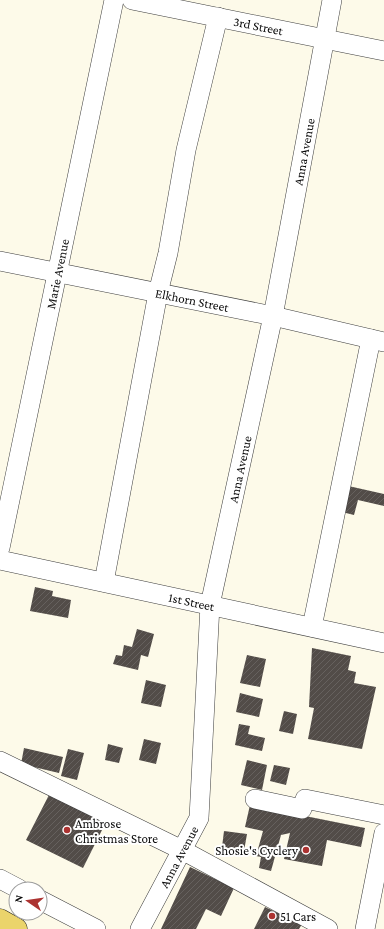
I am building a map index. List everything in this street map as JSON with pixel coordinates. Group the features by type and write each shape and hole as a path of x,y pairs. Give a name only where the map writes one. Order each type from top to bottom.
{"main road":[{"path":"0,920 16,929"}],"street":[{"name":"Marie Avenue","path":"0,548 114,0"},
{"name":"3rd Street","path":"132,0 384,51"},
{"name":"Anna Avenue","path":"140,929 199,818 210,605 273,316 332,0"},
{"path":"104,582 158,293 168,253 186,150 218,17"},
{"name":"Elkhorn Street","path":"0,261 273,316 378,340"},
{"path":"312,627 378,340"},
{"name":"1st Street","path":"0,560 384,643"},
{"path":"0,761 182,850 328,929"},
{"path":"255,799 302,809 306,799 384,815"},
{"path":"365,929 381,861 384,833"},
{"path":"48,904 96,929"}],"building":[{"path":"344,485 384,494 384,506 358,500 354,515 338,511"},
{"path":"35,587 53,591 52,596 71,600 68,618 30,611"},
{"path":"137,629 154,634 148,657 141,655 138,670 113,664 116,655 122,656 124,645 132,647"},
{"path":"312,648 351,656 348,670 356,672 354,683 376,687 362,749 308,739 314,708 309,707"},
{"path":"247,655 266,659 260,687 240,683"},
{"path":"146,680 166,685 161,707 141,703"},
{"path":"240,693 263,699 259,717 236,712"},
{"path":"284,711 297,714 293,734 279,731"},
{"path":"239,724 250,726 248,734 265,738 262,751 235,745"},
{"path":"144,739 161,743 156,764 139,760"},
{"path":"108,744 123,748 119,763 105,760"},
{"path":"24,748 63,757 59,773 21,764"},
{"path":"68,749 84,753 77,780 61,776"},
{"path":"247,760 267,765 262,790 241,785"},
{"path":"274,765 290,768 286,785 270,781"},
{"name":"Ambrose Christmas Store","path":"51,791 107,820 83,868 26,840"},
{"path":"250,805 365,828 361,847 327,840 322,866 284,859 290,833 281,835 271,871 259,868 261,857 256,856 263,831 245,827"},
{"path":"224,831 247,834 244,851 222,847"},
{"path":"190,867 234,888 221,916 206,909 196,929 161,929"},
{"name":"51 Cars","path":"265,907 302,924 299,929 254,929"}],"place":[{"name":"Ambrose Christmas Store","path":"67,830"},
{"name":"Shosie's Cyclery","path":"306,850"},
{"name":"51 Cars","path":"272,916"}]}
